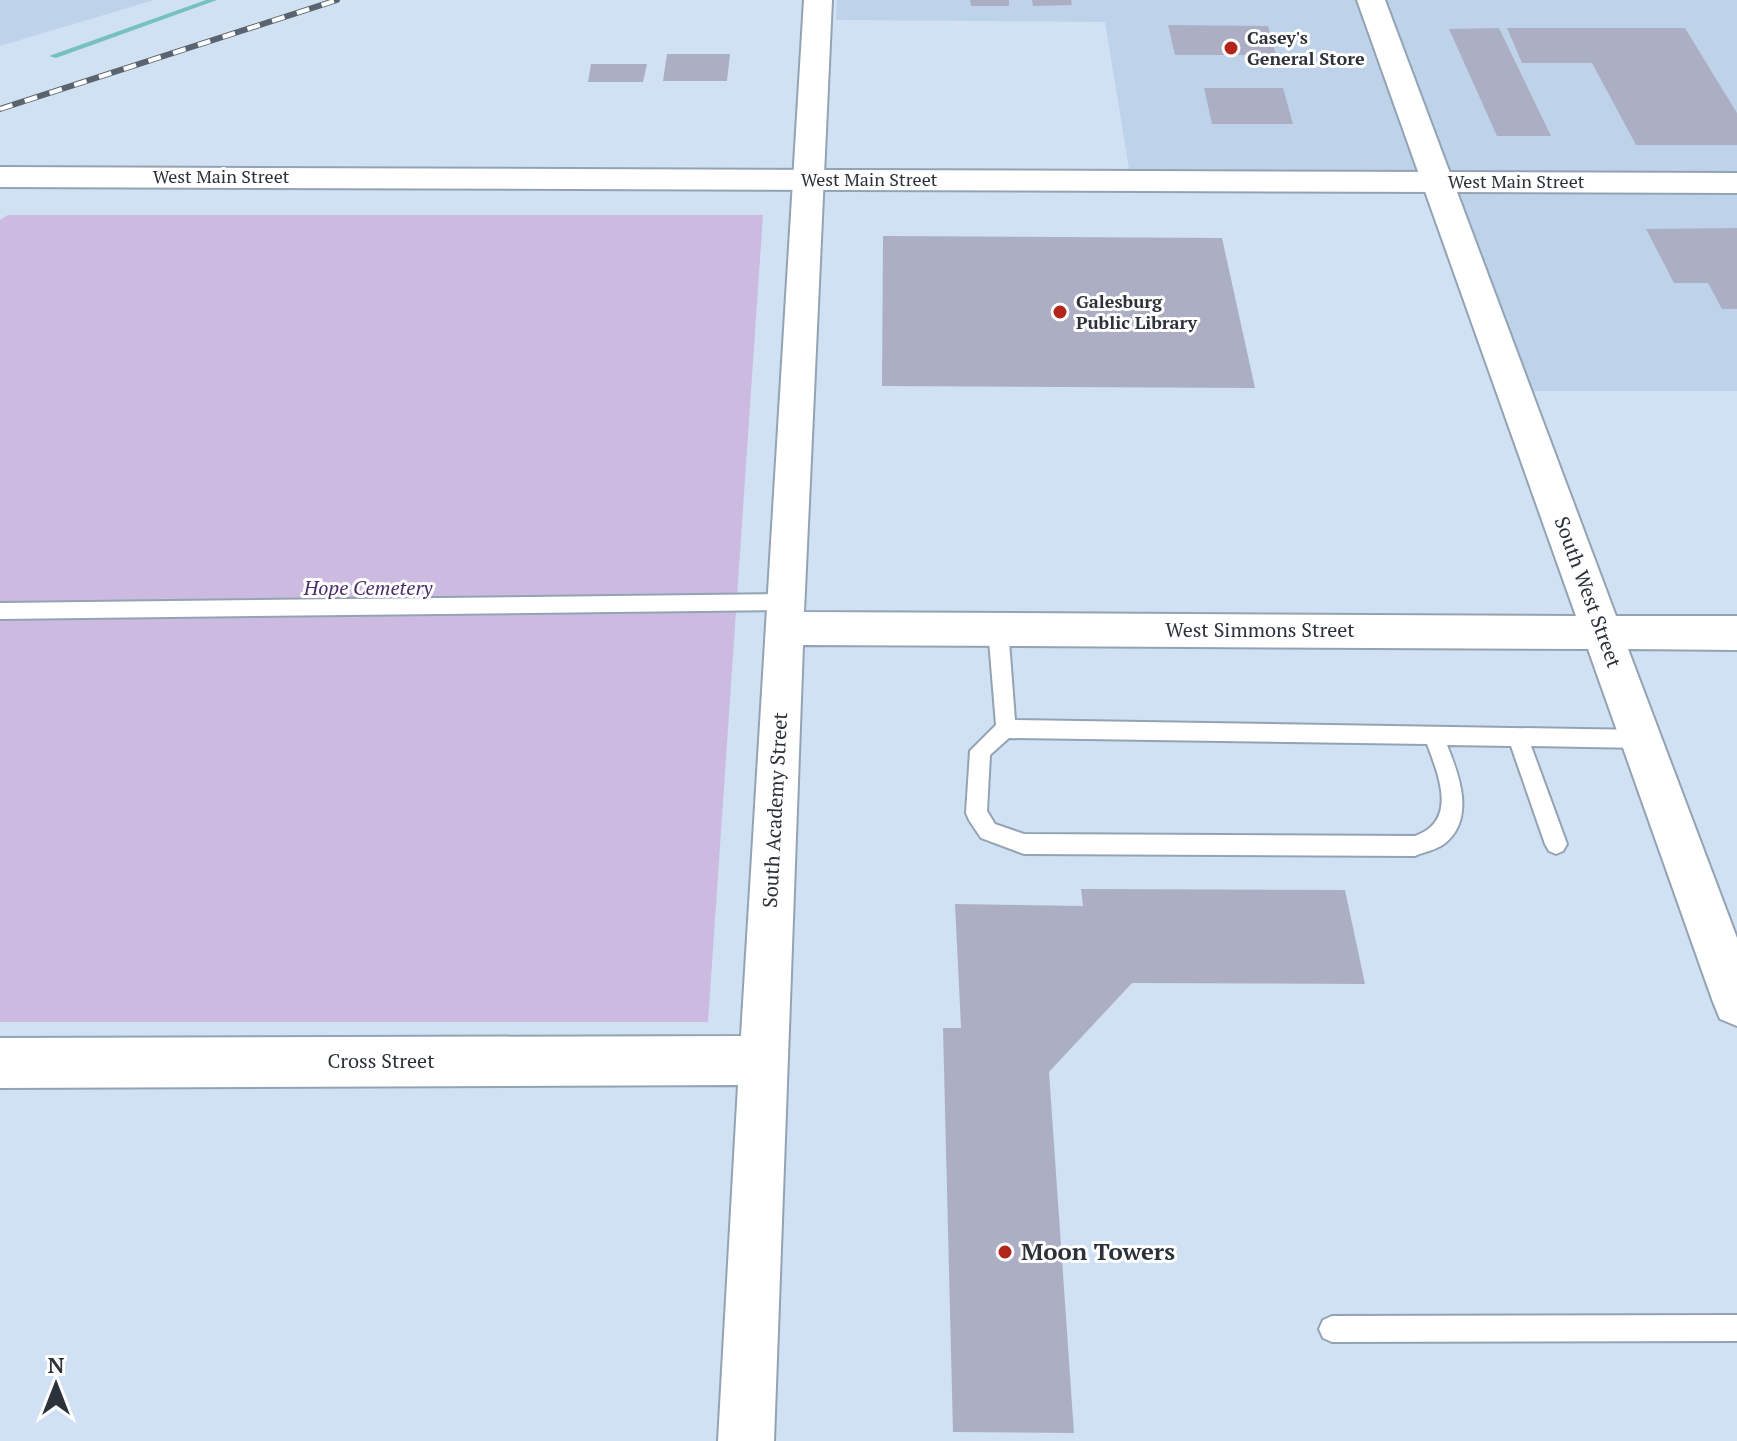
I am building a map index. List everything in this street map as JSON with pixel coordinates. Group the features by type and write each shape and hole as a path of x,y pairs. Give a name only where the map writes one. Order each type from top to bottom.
{"main road":[{"name":"West Main Street","path":"0,177 1737,183"}],"street":[{"name":"South Academy Street","path":"746,1441 784,615 818,0"},
{"name":"South West Street","path":"1371,0 1737,1002"},
{"name":"West Simmons Street","path":"784,615 998,628 1737,633"},
{"name":"Cross Street","path":"0,1063 762,1060"}],"lane":[{"path":"0,611 784,615"},
{"path":"998,628 1006,729"},
{"path":"1434,737 1452,790 1452,819 1438,837 1415,846 1024,844 988,831 976,813 980,751 1006,729 1642,739"},
{"path":"1518,738 1556,844"},
{"path":"1332,1329 1737,1328"}],"shaded area":[{"path":"0,0 154,0 0,46"},
{"path":"837,0 1737,0 1737,391 1515,391 1439,182 1131,181 1105,22 836,20"}],"green space":[{"name":"Hope Cemetery","path":"8,215 763,215 708,1022 0,1022 0,220"}],"building":[{"path":"970,0 1009,0 1009,6 971,6"},
{"path":"1032,0 1071,0 1072,5 1033,6"},
{"path":"1168,25 1268,26 1276,55 1175,55"},
{"path":"1499,28 1551,136 1497,136 1449,29"},
{"path":"1507,28 1685,28 1737,113 1737,145 1636,145 1592,63 1522,63"},
{"path":"667,54 730,54 727,81 663,81"},
{"path":"591,64 647,64 643,82 588,82"},
{"path":"1204,88 1283,88 1293,124 1212,124"},
{"path":"1737,228 1737,309 1722,309 1708,283 1674,283 1646,229"},
{"name":"Galesburg Public Library","path":"883,236 1222,238 1255,388 882,386"},
{"path":"1081,889 1345,890 1365,984 1132,983 1049,1072 1074,1433 953,1432 943,1028 961,1028 955,904 1083,906"}],"waterway":[{"path":"53,56 213,0"}],"railway":[{"path":"0,109 337,0"}],"place":[{"name":"Casey's General Store","path":"1231,48"},
{"name":"Galesburg Public Library","path":"1060,312"},
{"name":"Moon Towers","path":"1005,1252"}]}
